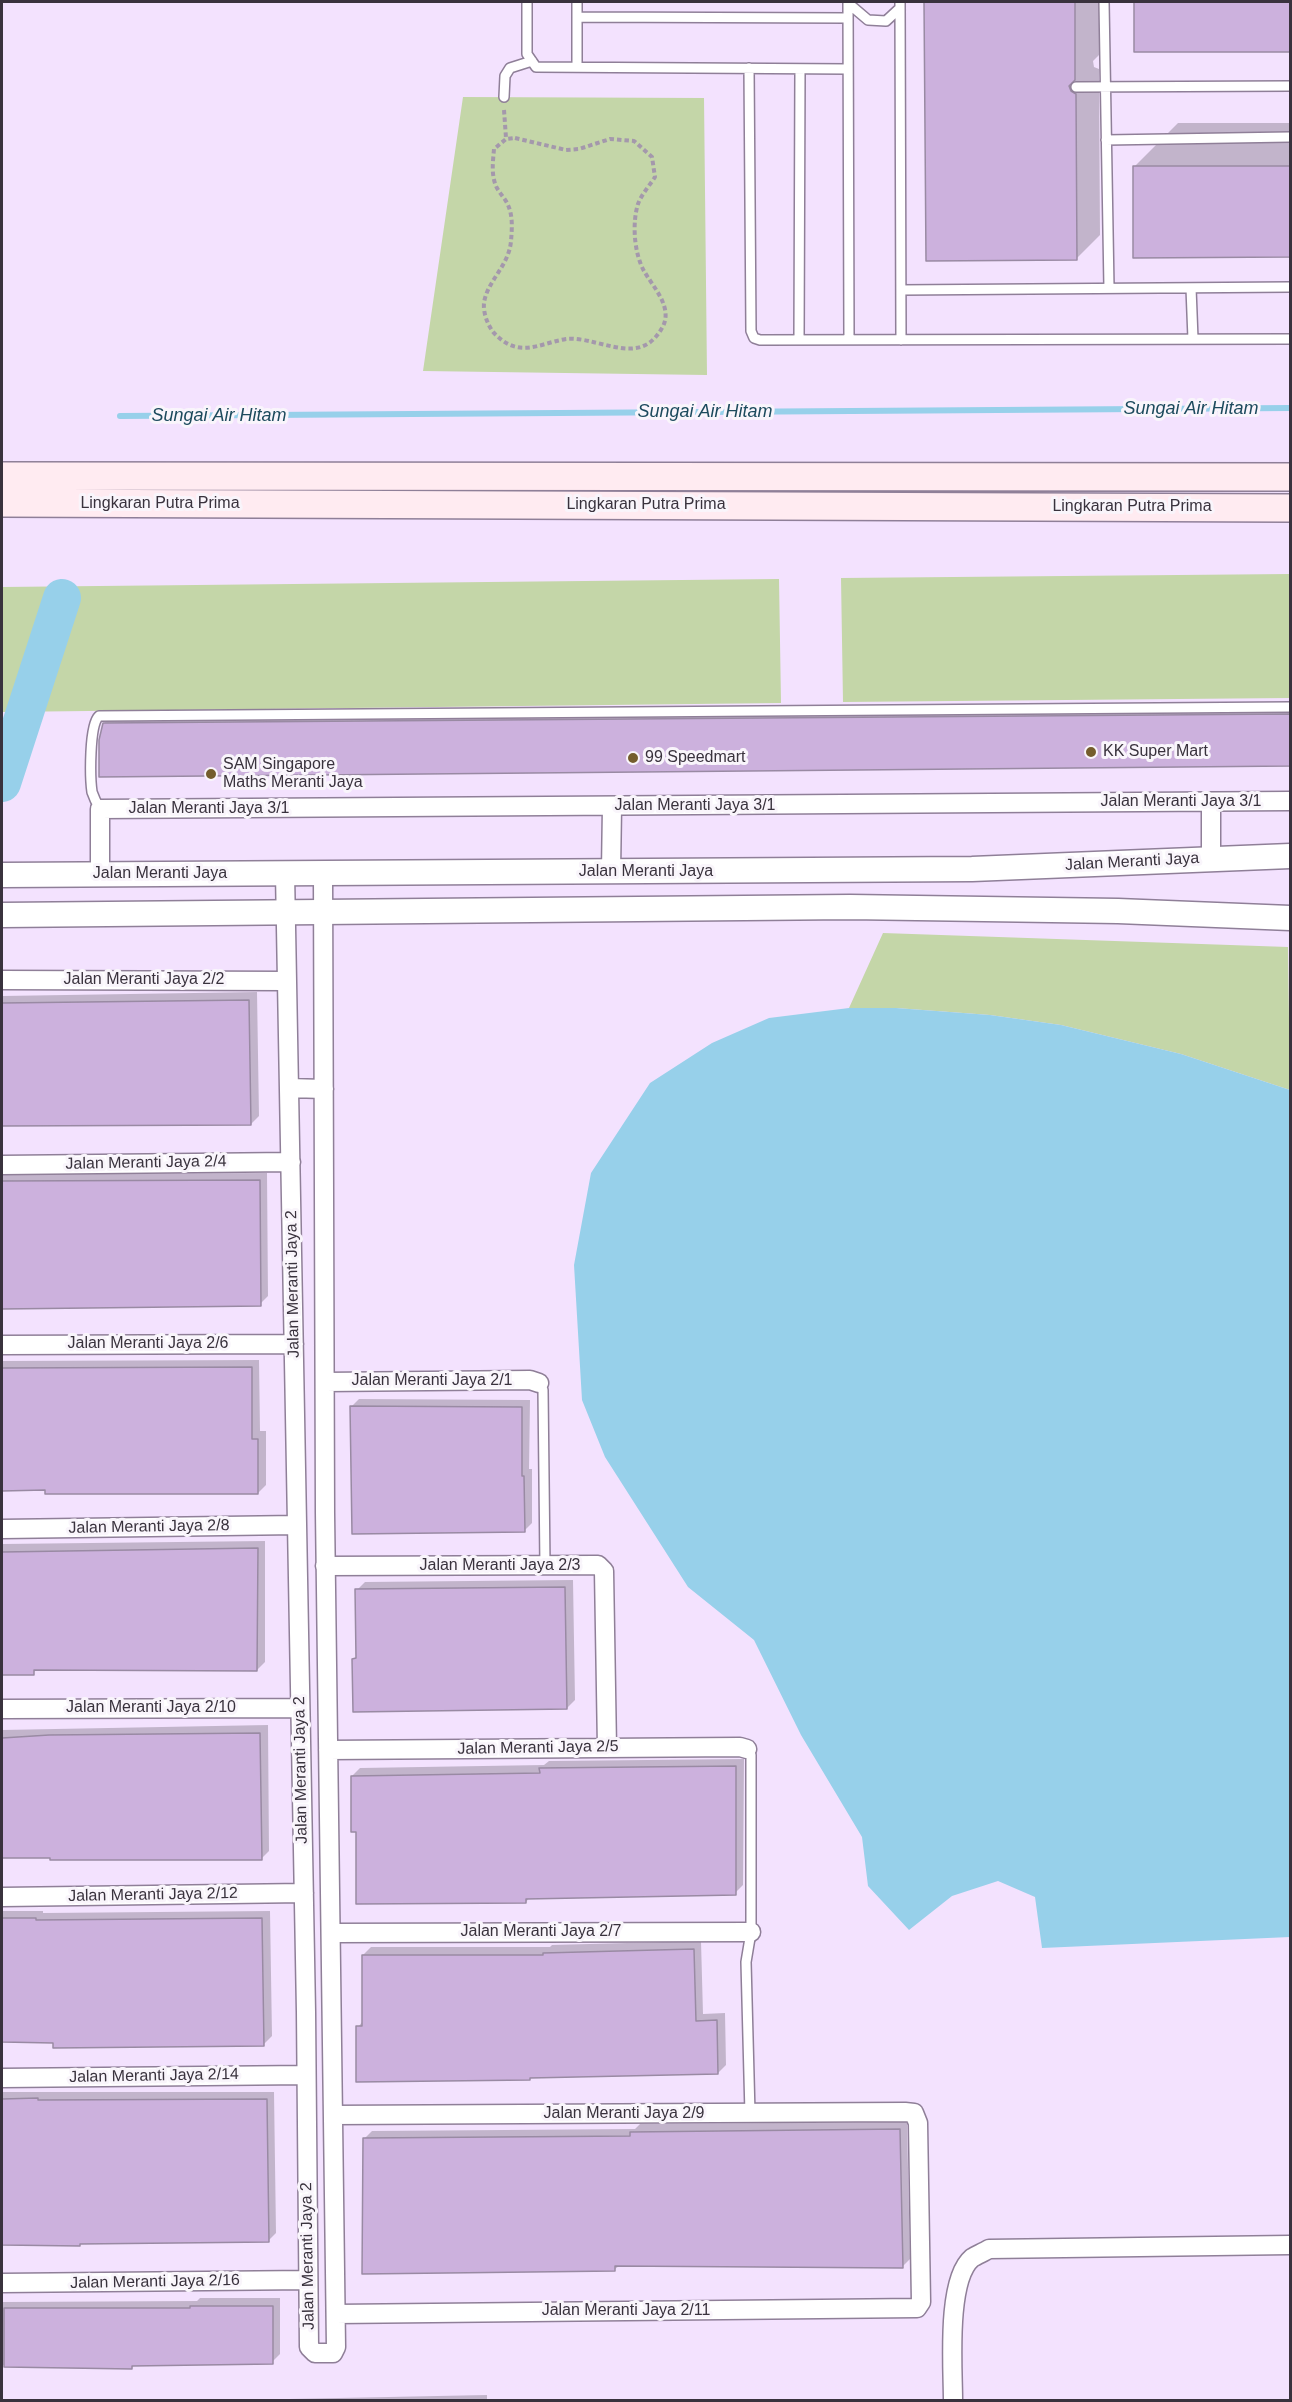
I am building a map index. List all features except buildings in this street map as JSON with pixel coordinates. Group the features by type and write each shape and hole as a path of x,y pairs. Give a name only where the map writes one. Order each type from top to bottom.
{"main road":[{"name":"Lingkaran Putra Prima","path":"2,476 1290,477"},
{"name":"Lingkaran Putra Prima","path":"2,503 1290,508"}],"street":[{"name":"Jalan Meranti Jaya 3/1","path":"100,809 1290,801"},
{"path":"1211,802 1211,858"},
{"path":"611,871 612,807"},
{"path":"100,809 100,874"},
{"name":"Jalan Meranti Jaya","path":"2,875 972,869 1289,856"},
{"name":"Jalan Meranti Jaya 2","path":"285,873 304,1893 309,2347 315,2353 333,2353 336,2347 336,2314 326,1566 323,873"},
{"path":"2,915 849,907 1118,911 1290,918"},
{"name":"Jalan Meranti Jaya 2/2","path":"2,980 287,981"},
{"path":"290,1088 324,1089"},
{"name":"Jalan Meranti Jaya 2/4","path":"2,1165 291,1162"},
{"name":"Jalan Meranti Jaya 2/6","path":"2,1345 294,1344"},
{"name":"Jalan Meranti Jaya 2/1","path":"325,1382 530,1380 540,1383"},
{"path":"296,1440 325,1439"},
{"name":"Jalan Meranti Jaya 2/8","path":"2,1529 297,1526"},
{"name":"Jalan Meranti Jaya 2/3","path":"326,1566 598,1565 604,1571 607,1748"},
{"name":"Jalan Meranti Jaya 2/10","path":"2,1709 300,1708"},
{"name":"Jalan Meranti Jaya 2/5","path":"328,1750 740,1747 747,1749"},
{"path":"302,1799 329,1799"},
{"name":"Jalan Meranti Jaya 2/12","path":"2,1897 304,1893"},
{"name":"Jalan Meranti Jaya 2/7","path":"331,1933 751,1932"},
{"name":"Jalan Meranti Jaya 2/14","path":"2,2078 306,2075"},
{"name":"Jalan Meranti Jaya 2/9","path":"333,2115 914,2113 918,2123 920,2230 921,2301 917,2308"},
{"path":"953,2400 953,2305 960,2278 971,2259 989,2249 1290,2246"},
{"name":"Jalan Meranti Jaya 2/16","path":"2,2283 308,2280"},
{"name":"Jalan Meranti Jaya 2/11","path":"336,2314 917,2308"}],"lane":[{"path":"527,2 528,54 536,67 848,69"},
{"path":"577,2 577,67"},
{"path":"848,2 868,20 885,21 900,5"},
{"path":"848,2 849,340"},
{"path":"1104,2 1109,288"},
{"path":"900,5 901,340"},
{"path":"577,17 848,18"},
{"path":"504,97 505,76 510,68 532,61"},
{"path":"749,68 751,331 754,338 760,340 1290,339"},
{"path":"799,340 800,69"},
{"path":"1076,87 1290,86"},
{"path":"1106,140 1290,138"},
{"path":"901,290 1290,286"},
{"path":"1191,288 1193,339"},
{"path":"100,809 92,791 91,759 94,720 99,716 1290,707"},
{"path":"540,1383 543,1390 545,1566"},
{"path":"747,1749 752,1755 751,1932 746,1962 750,2114"}],"path":[{"path":"504,97 506,139"},
{"path":"621,138 634,141 652,157 655,177 639,201 636,214 636,240 644,271 655,285 665,314 663,327 656,336 640,348 629,350 567,339 528,349 516,347 502,340 491,329 484,303 506,263 511,248 512,217 493,174 494,149 506,139 526,140 566,150 621,138"}],"green space":[{"path":"463,97 704,98 707,375 423,371"},
{"path":"1290,574 1290,698 843,702 841,578"},
{"path":"779,579 781,703 2,712 2,587"},
{"path":"883,933 1288,947 1290,1090 1181,1054 1061,1025 990,1015 896,1008 849,1008"}],"water":[{"path":"849,1008 896,1008 990,1015 1061,1025 1181,1054 1290,1090 1290,1937 1042,1948 1035,1897 998,1881 952,1896 909,1930 868,1886 862,1837 801,1735 754,1640 688,1587 605,1457 582,1400 574,1265 591,1173 650,1083 712,1043 769,1018"}],"waterway":[{"name":"Sungai Air Hitam","path":"120,416 1290,408"},
{"name":"Sungai Air Hitam","path":"2,783 62,598"}],"place":[{"name":"KK Super Mart","path":"1091,752"},
{"name":"99 Speedmart","path":"633,758"},
{"name":"SAM Singapore Maths Meranti Jaya","path":"211,774"}]}
